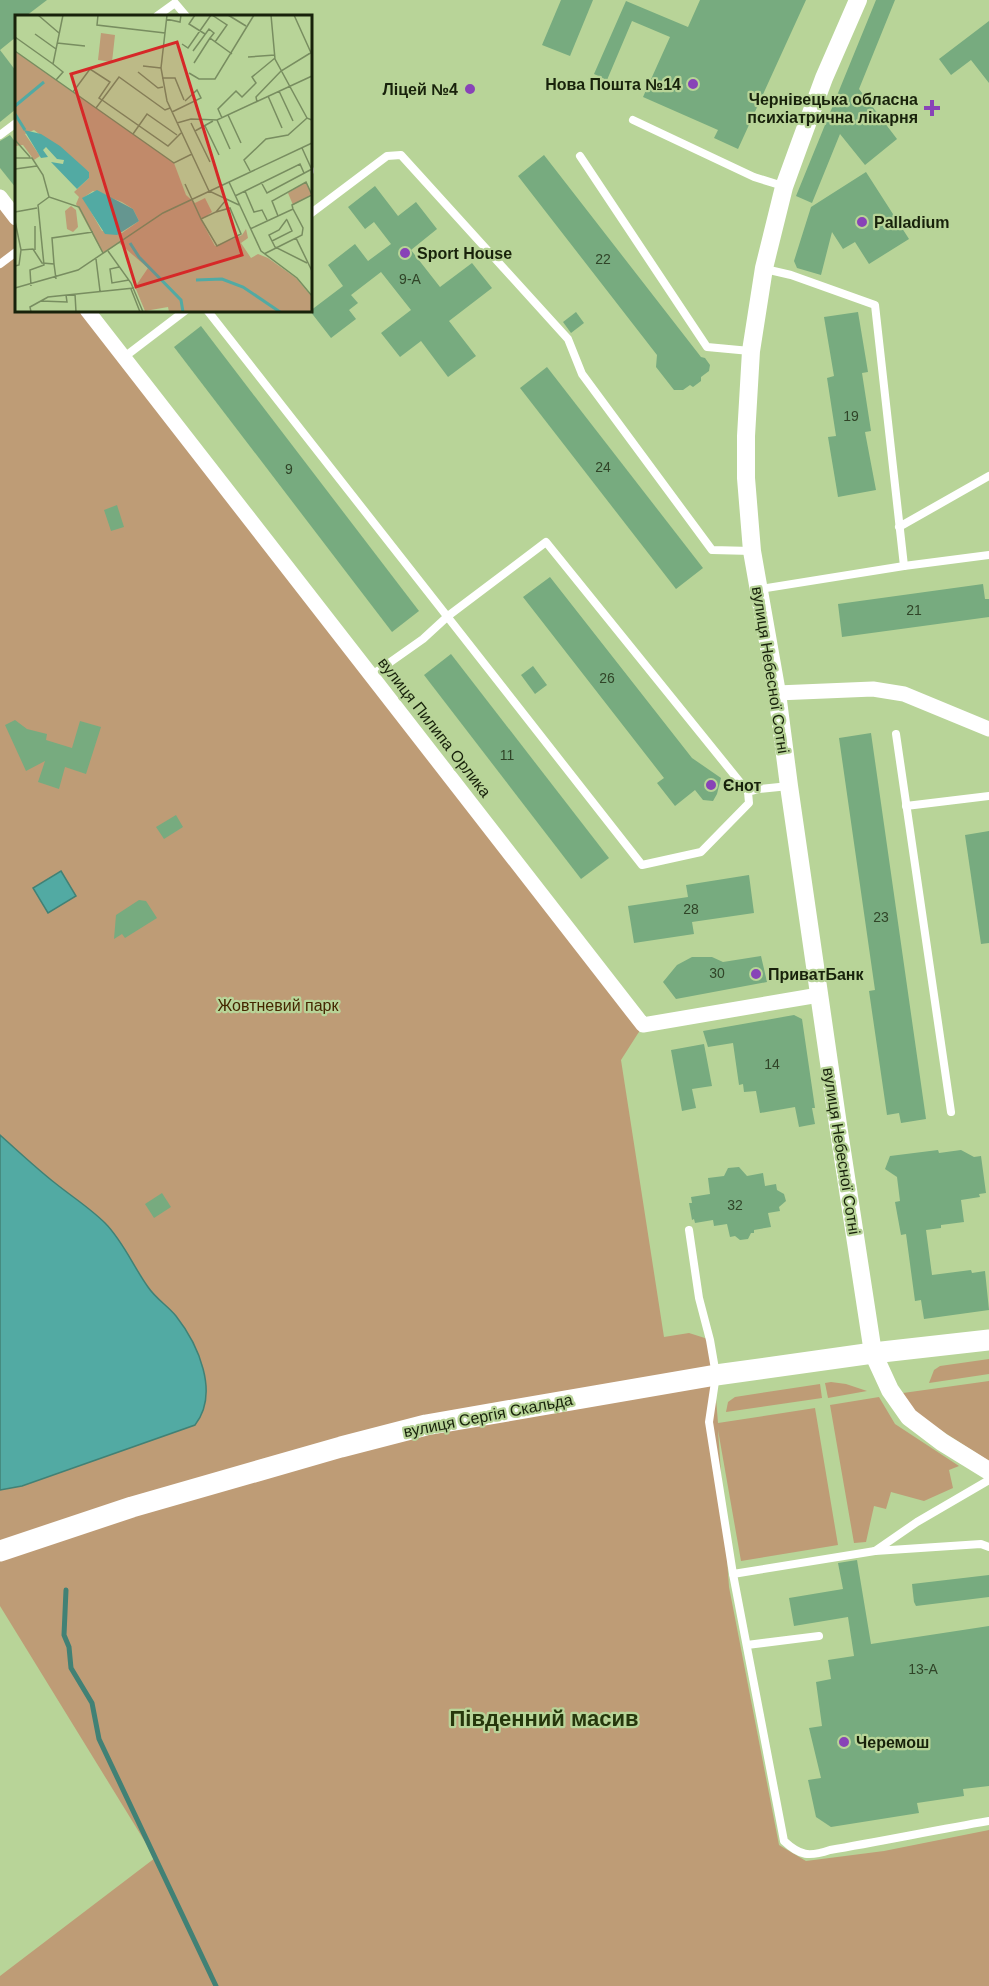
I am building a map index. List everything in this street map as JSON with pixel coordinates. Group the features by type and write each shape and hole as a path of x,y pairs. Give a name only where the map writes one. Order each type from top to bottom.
{"main road":[{"name":"вулиця Сергія Скальда","path":"0,1551 132,1507 426,1425 716,1375 873,1353 989,1340"}],"street":[{"name":"вулиця Небесної Сотні","path":"858,0 824,78 784,187 764,268 751,351 746,457 753,550 777,693 819,995 873,1353 890,1390 909,1417 942,1442 989,1471"},
{"path":"0,197 15,217"},
{"name":"вулиця Пилипа Орлика","path":"88,312 643,1025 819,995"},
{"path":"777,693 873,688 904,694 930,703 989,729"}],"lane":[{"path":"158,15 175,3 185,15"},
{"path":"633,120 754,177 784,187"},
{"path":"0,135 15,124"},
{"path":"312,212 387,156 401,155 568,339 582,374 712,550 753,550"},
{"path":"580,156 707,347 751,351"},
{"path":"0,264 15,253"},
{"path":"764,268 791,275 875,305 904,566"},
{"path":"123,358 183,312"},
{"path":"209,312 448,616 642,865 701,852 749,803 748,792 546,542 448,616 423,639 372,675"},
{"path":"900,527 989,476"},
{"path":"759,589 989,555"},
{"path":"896,734 951,1112"},
{"path":"748,792 789,786"},
{"path":"906,806 989,796"},
{"path":"689,1230 699,1298 711,1340 716,1375 709,1422 733,1574 784,1841 797,1852 817,1854 937,1829 989,1821"},
{"path":"875,1551 917,1521 989,1480"},
{"path":"733,1574 875,1551 981,1544 989,1547"},
{"path":"747,1645 819,1636"}],"green space":[{"name":"Жовтневий парк","path":"0,191 15,211 15,312 94,312 644,1024 621,1060 664,1337 689,1333 708,1339 714,1374 718,1423 815,1408 838,1545 741,1561 718,1430 729,1587 779,1845 806,1861 884,1851 989,1830 989,1986 0,1986 0,1976 155,1858 0,1606 0,1490 22,1486 175,1315 158,1300 148,1287 105,1223 52,1182 0,1135"},
{"path":"989,1359 989,1374 929,1383 934,1370 940,1366"},
{"path":"989,1381 989,1461 917,1415 903,1393"},
{"path":"831,1382 867,1391 828,1398 825,1383"},
{"path":"820,1384 822,1398 726,1412 728,1402 735,1397"},
{"path":"879,1397 895,1424 959,1466 949,1470 953,1488 924,1501 891,1492 886,1509 874,1506 866,1542 854,1543 830,1405"}],"water":[{"path":"61,871 76,896 48,913 33,888"},
{"path":"0,1135 93,1212 111,1230 151,1291 173,1312 192,1340 203,1369 206,1398 195,1425 22,1486 0,1490"}],"building":[{"path":"0,0 47,0 27,15 15,15 15,38 0,50"},
{"path":"561,0 593,0 570,56 542,45"},
{"path":"700,0 806,0 738,149 714,138 718,130 643,97 670,37 632,21 607,80 594,74 626,1 688,27"},
{"path":"876,0 895,0 859,89 897,139 865,165 840,134 812,203 796,196"},
{"path":"989,21 989,83 971,60 951,75 939,59"},
{"path":"0,50 15,70 15,110 0,122"},
{"path":"10,135 15,142 15,187 0,168 0,141"},
{"path":"544,155 701,357 705,358 710,365 709,371 693,387 690,385 683,390 674,390 656,367 657,355 518,176"},
{"name":"Palladium","path":"866,172 909,239 869,264 855,242 843,249 832,232 821,275 797,268 794,261 811,207"},
{"path":"375,186 398,216 416,202 437,229 411,250 440,287 472,263 492,288 449,321 476,356 448,377 421,341 400,357 381,333 411,310 381,272 351,295 358,303 349,310 356,319 331,338 311,312 343,286 328,265 355,244 368,261 391,244 374,222 365,229 348,207"},
{"path":"576,312 584,323 571,333 563,322"},
{"path":"858,312 868,372 862,373 871,431 865,432 876,490 838,497 828,437 836,436 827,378 834,376 824,317"},
{"path":"201,326 419,611 392,632 174,347"},
{"path":"547,367 703,568 676,589 520,388"},
{"path":"117,505 124,527 111,531 104,510"},
{"path":"550,577 692,758 721,778 713,801 703,800 695,790 675,806 657,783 664,778 523,597"},
{"path":"983,584 985,599 989,599 989,617 842,637 838,604"},
{"path":"451,654 609,858 581,879 424,675"},
{"path":"533,666 547,685 535,694 521,675"},
{"path":"15,720 27,729 47,734 46,740 72,748 80,721 101,727 86,774 65,767 59,789 38,782 45,761 26,771 5,725"},
{"path":"871,733 926,1119 901,1123 899,1113 887,1115 869,991 875,990 839,738"},
{"path":"176,815 183,827 164,839 156,827"},
{"path":"989,831 989,943 981,944 965,835"},
{"path":"749,875 754,913 692,922 694,934 634,943 628,906 688,897 686,885"},
{"path":"139,900 146,901 157,918 125,938 122,934 114,939 116,915"},
{"path":"761,956 767,982 676,999 663,982 677,965 692,957 712,957 723,962"},
{"path":"794,1015 802,1019 815,1108 812,1108 815,1124 799,1127 795,1107 760,1113 756,1091 744,1092 743,1084 739,1085 733,1043 708,1047 703,1031"},
{"path":"704,1044 712,1086 692,1089 696,1108 682,1111 671,1050"},
{"path":"938,1150 939,1153 961,1150 974,1157 981,1156 986,1193 979,1194 980,1197 961,1200 964,1222 941,1225 941,1228 926,1230 932,1275 971,1270 972,1273 985,1271 989,1310 924,1319 921,1300 915,1301 906,1234 901,1235 895,1202 900,1201 897,1177 885,1169 890,1156"},
{"path":"739,1167 747,1176 763,1173 765,1186 776,1184 777,1190 784,1194 786,1201 779,1207 780,1211 768,1213 771,1227 754,1230 748,1239 740,1240 735,1236 730,1237 727,1224 714,1226 713,1220 695,1223 694,1219 692,1220 689,1203 692,1203 691,1197 710,1194 708,1178 724,1176 728,1168"},
{"path":"162,1193 171,1207 154,1218 145,1204"},
{"path":"857,1560 871,1644 989,1626 989,1786 963,1789 964,1796 917,1803 919,1813 831,1827 816,1817 808,1780 821,1778 809,1728 822,1726 816,1682 831,1679 828,1660 854,1656 848,1617 794,1626 789,1598 843,1589 838,1563"},
{"path":"989,1575 989,1597 916,1606 914,1602 912,1584"}],"waterway":[{"path":"66,1590 64,1635 69,1647 71,1668 92,1703 99,1739 216,1986"}],"place":[{"name":"Нова Пошта №14","path":"693,84"},
{"name":"Ліцей №4","path":"470,89"},
{"name":"Чернівецька обласна психіатрична лікарня","path":"932,108"},
{"name":"Palladium","path":"862,222"},
{"name":"Sport House","path":"405,253"},
{"name":"Єнот","path":"711,785"},
{"name":"ПриватБанк","path":"756,974"},
{"name":"Черемош","path":"844,1742"}],"district":[{"name":"Південний масив","path":"544,1718"}]}
